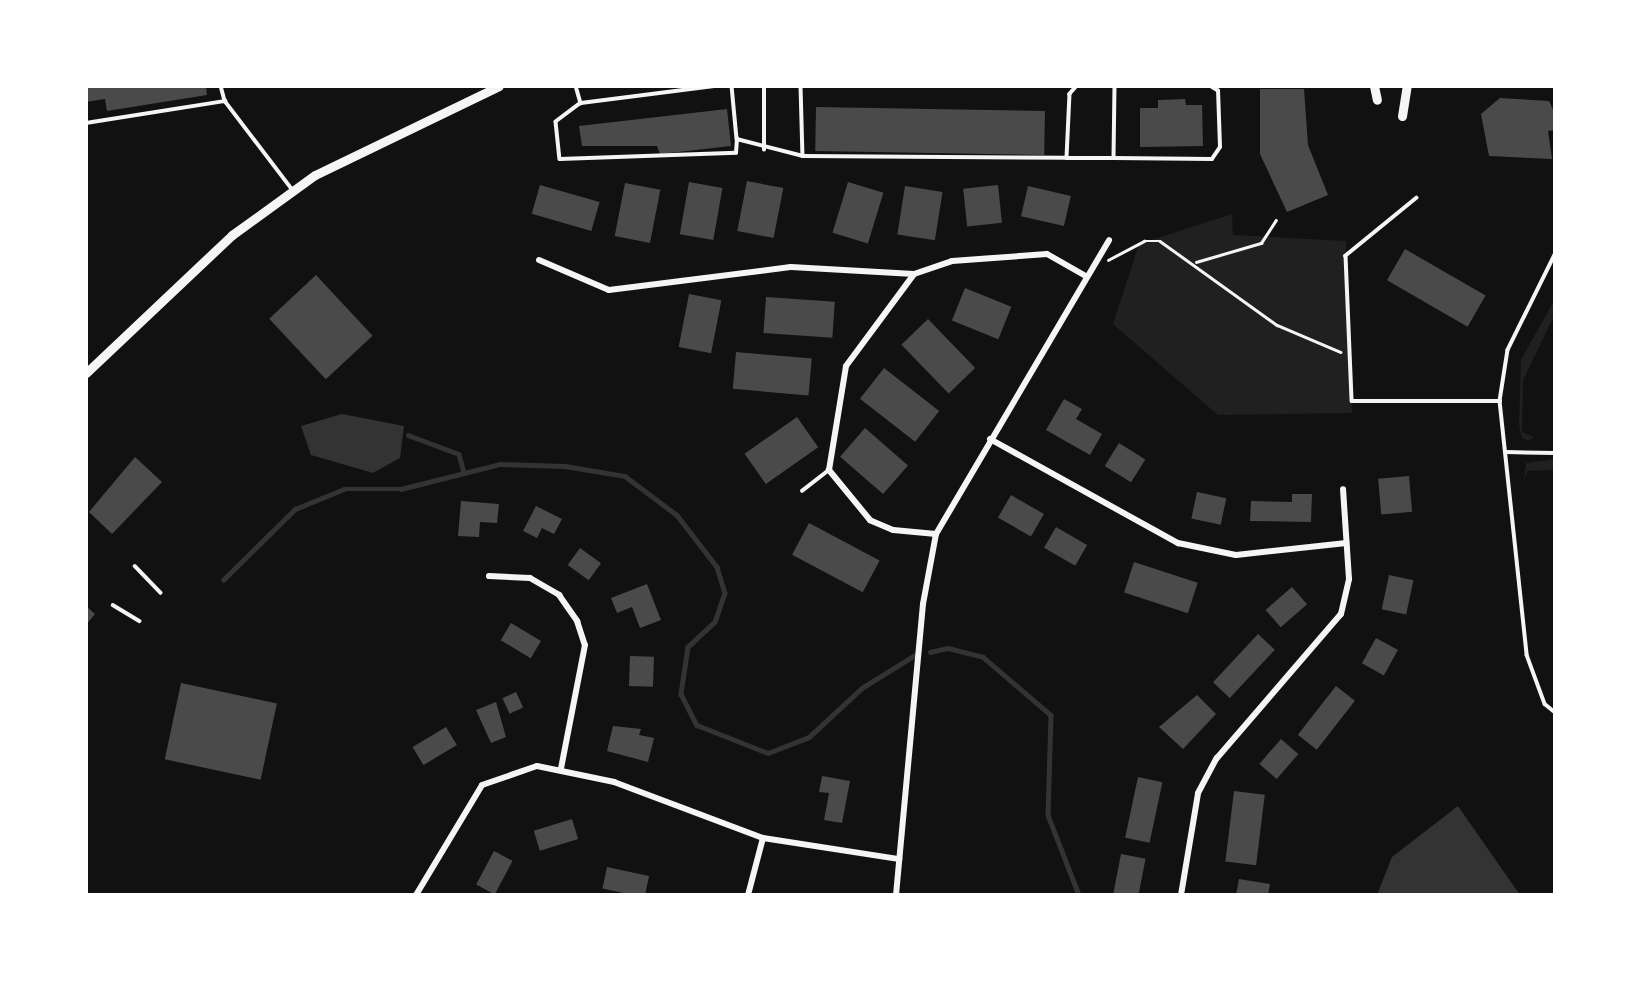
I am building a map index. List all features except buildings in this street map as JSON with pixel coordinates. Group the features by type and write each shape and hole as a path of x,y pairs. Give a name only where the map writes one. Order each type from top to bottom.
{"main road":[{"path":"86,373 222,243 293,190 384,136 499,86"},
{"path":"1374,86 1377,100"},
{"path":"1402,116 1407,86"}],"street":[{"path":"896,895 923,604 936,534 1084,275 1109,240"},
{"path":"539,260 609,290 791,267 914,274 952,261 1047,254 1084,275"},
{"path":"914,274 846,366 829,470 870,520 893,530 936,534"},
{"path":"990,439 1178,543 1236,555 1346,543"},
{"path":"1181,895 1198,793 1217,758 1341,614 1349,579 1343,489"},
{"path":"489,576 530,578 559,595 578,621 585,645 561,768"},
{"path":"416,895 482,785 509,772 561,768 763,838 899,859"},
{"path":"748,895 763,838"}],"lane":[{"path":"221,86 225,101 293,190"},
{"path":"576,86 581,103"},
{"path":"714,86 581,103 556,122 560,159 736,153 732,86"},
{"path":"764,86 764,150"},
{"path":"801,86 803,156"},
{"path":"1067,158 1070,94 1077,86"},
{"path":"1114,158 1115,86"},
{"path":"737,139 764,150 803,156 1212,159 1220,147 1218,90 1210,86"},
{"path":"86,123 225,101"},
{"path":"1417,198 1346,256 1352,401 1500,401"},
{"path":"1555,255 1508,350 1500,401 1527,655 1545,704 1555,712"},
{"path":"1506,452 1555,453"},
{"path":"802,491 829,470"},
{"path":"135,566 162,593"},
{"path":"113,605 140,621"}],"path":[{"path":"1196,262 1261,243 1276,220"},
{"path":"1093,262 1117,258 1152,237 1196,262 1277,325 1350,357"}],"shaded area":[{"path":"1232,214 1233,235 1346,241 1352,413 1218,415 1113,324 1139,244"},
{"path":"1555,299 1555,314 1523,380 1522,432 1534,437 1528,441 1522,438 1519,424 1521,360"},
{"path":"342,414 404,426 400,458 373,473 311,455 301,426"},
{"path":"1555,459 1555,470 1527,471 1524,483 1526,463"},
{"path":"1458,806 1520,895 1377,895 1392,857"}],"waterway":[{"path":"408,435 459,454 464,473"},
{"path":"223,580 295,509 344,489 401,489 500,464 565,466 625,476 677,515 717,567 725,593 715,622 688,647 681,694 697,725 768,753 809,737 862,688 915,655"},
{"path":"930,652 948,648 983,657 1051,715 1048,815 1079,895"}]}
